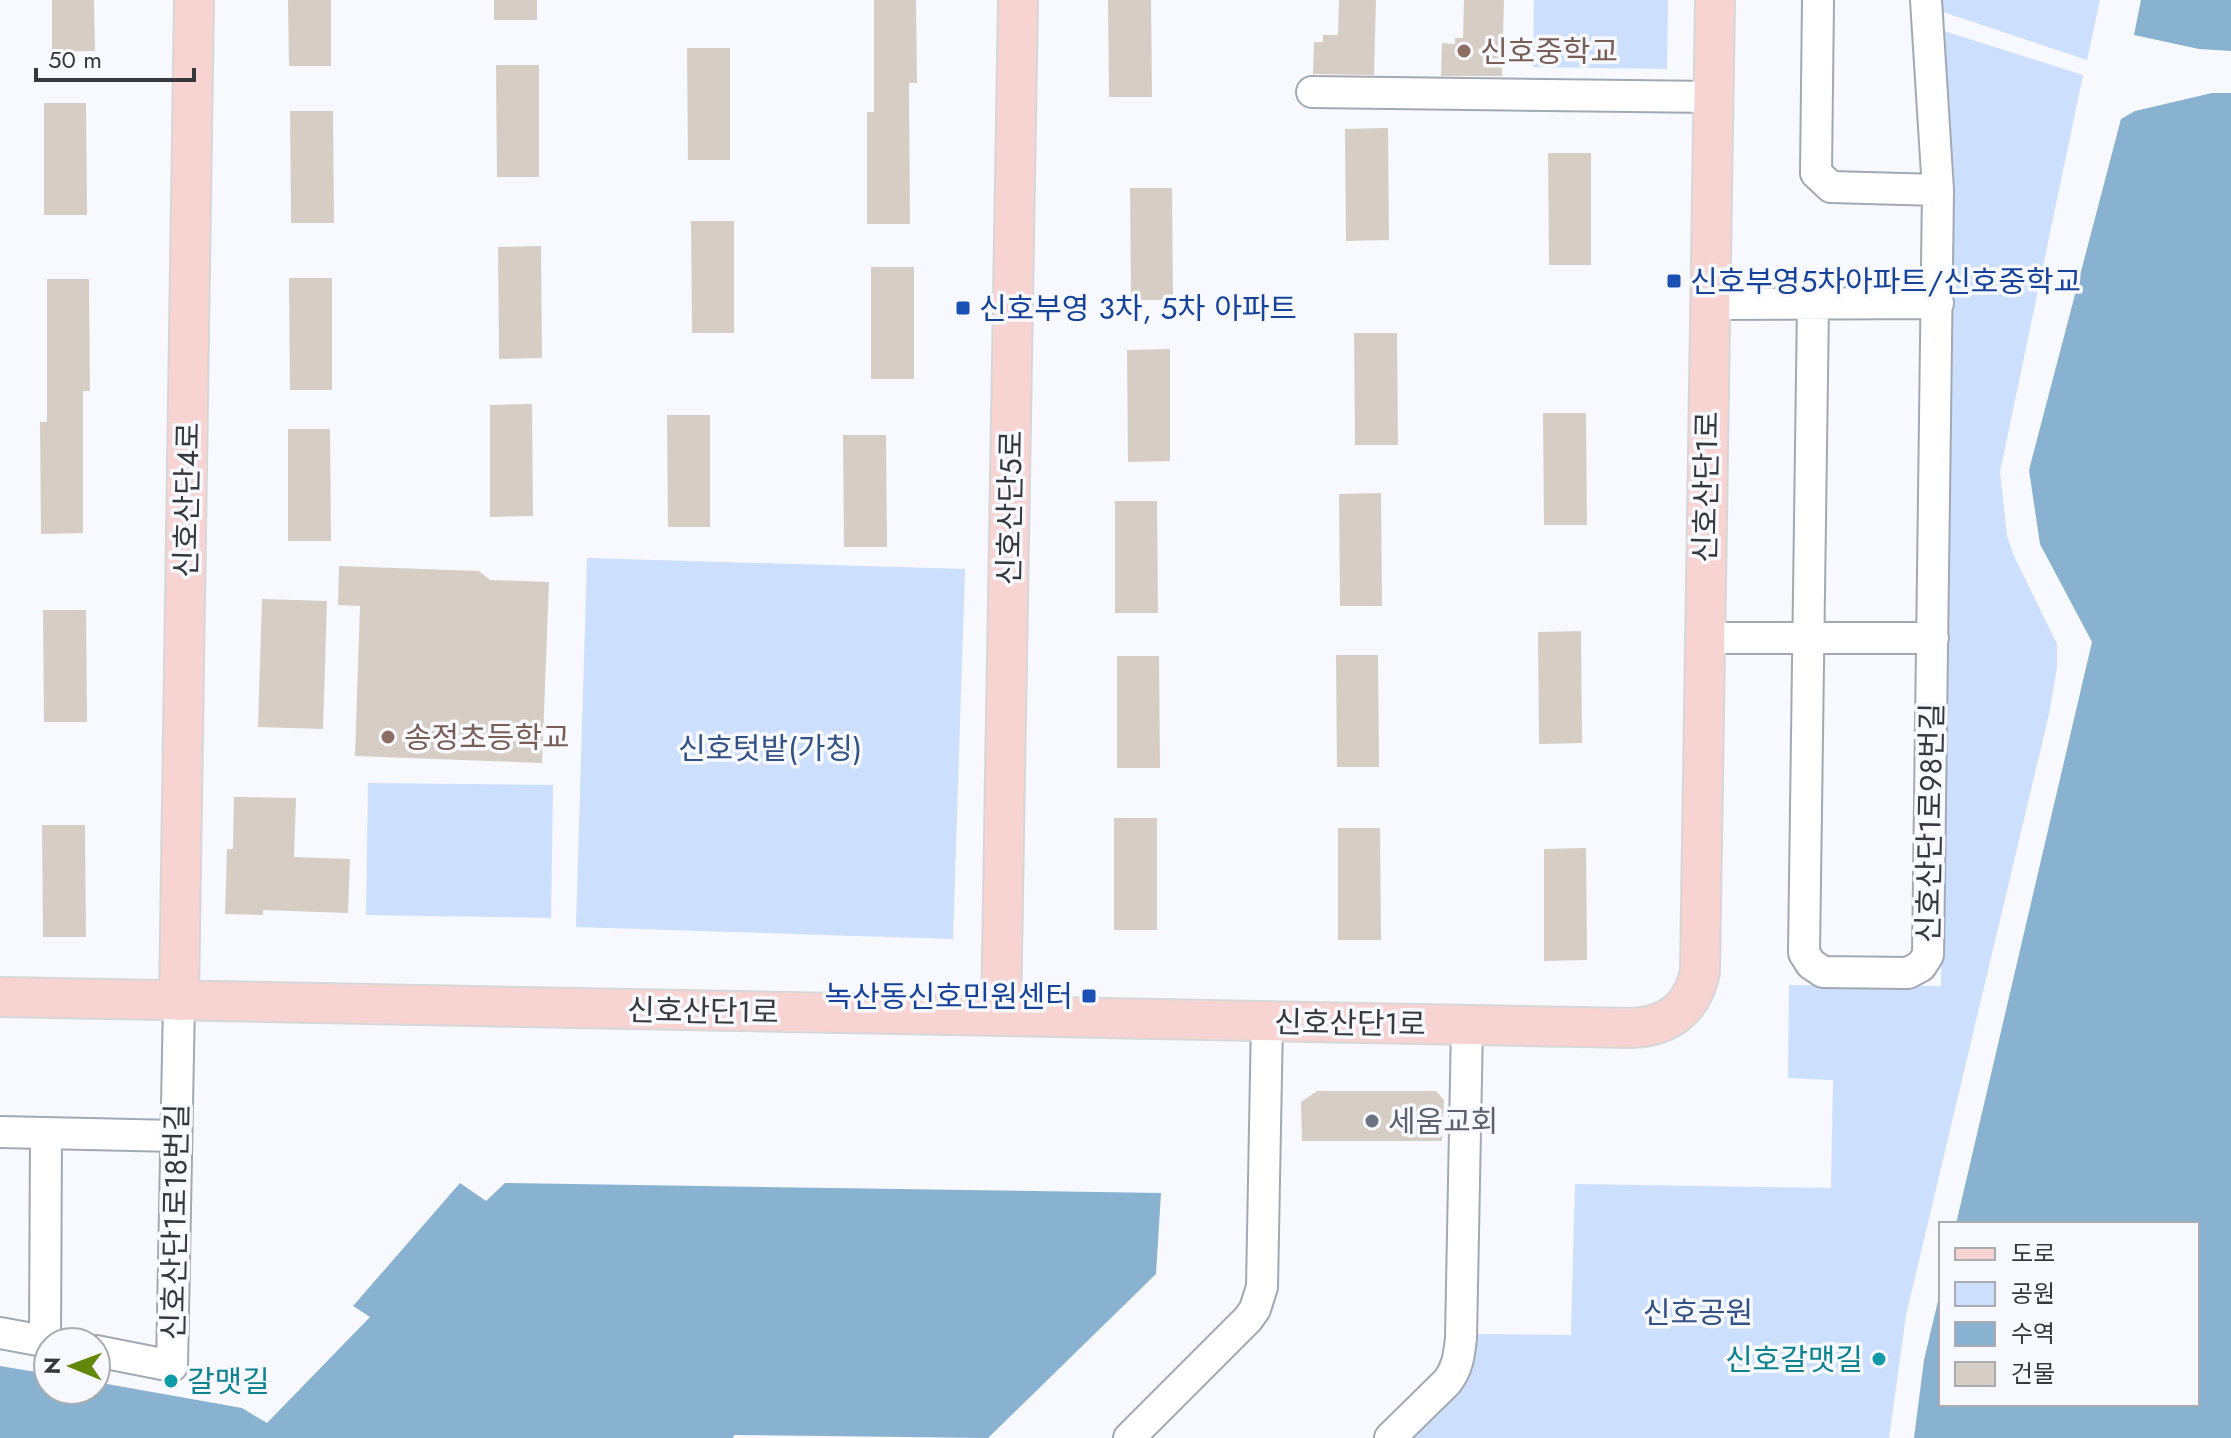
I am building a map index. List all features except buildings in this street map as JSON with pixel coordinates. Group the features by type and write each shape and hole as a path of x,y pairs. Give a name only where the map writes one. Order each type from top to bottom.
{"main road":[{"name":"신호산단4로","path":"179,1001 194,0"},
{"name":"신호산단5로","path":"1001,1016 1018,0"},
{"name":"신호산단1로","path":"0,997 1642,1027 1677,1015 1689,1001 1700,972 1715,0"}],"street":[{"path":"1818,0 1816,173 1831,187 1938,190"},
{"name":"신호산단1로98번길","path":"1813,304 1804,953 1811,964 1823,972 1915,971 1928,955 1938,303 1938,190 1926,0"},
{"path":"1312,92 1713,97"},
{"path":"1709,304 1938,303"},
{"path":"1703,638 1933,638"},
{"name":"신호산단1로18번길","path":"112,1354 172,1366 179,1001"},
{"path":"1129,1438 1241,1327 1259,1300 1262,1287 1267,1021"},
{"path":"1390,1438 1447,1382 1455,1372 1458,1361 1467,1025"},
{"path":"0,1132 176,1136"},
{"path":"46,1133 47,1326"},
{"path":"0,1333 32,1339"}],"green space":[{"path":"1534,0 1668,0 1667,69 1533,67"},
{"path":"1939,0 2100,0 2087,60 1940,11"},
{"name":"신호공원","path":"1941,30 2083,75 2000,472 2007,536 2057,644 2057,667 2049,714 1906,1315 1889,1438 1409,1438 1473,1334 1571,1335 1575,1184 1831,1188 1833,1080 1788,1078 1789,985 1941,986 1952,306"},
{"name":"신호텃밭(가칭)","path":"587,558 965,569 953,939 576,927"},
{"path":"368,783 553,785 551,918 366,915"}],"water":[{"path":"2141,0 2231,0 2231,51 2199,49 2134,35"},
{"path":"2212,93 2231,93 2231,1438 1914,1438 1924,1360 1939,1296 1939,1406 2199,1406 2199,1222 1956,1222 2092,642 2040,544 2029,470 2121,119 2135,111"},
{"path":"460,1183 486,1201 505,1183 1161,1193 1156,1274 988,1438 734,1435 733,1438 0,1438 0,1366 32,1371 32,1406 112,1406 112,1385 242,1408 267,1423 370,1317 353,1306"}],"place":[{"name":"신호중학교","path":"1464,51"},
{"name":"신호부영5차아파트/신호중학교","path":"1674,281"},
{"name":"신호부영 3차, 5차 아파트","path":"963,308"},
{"name":"송정초등학교","path":"388,737"},
{"name":"녹산동신호민원센터","path":"1089,996"},
{"name":"세움교회","path":"1372,1121"},
{"name":"신호갈맷길","path":"1879,1359"},
{"name":"갈맷길","path":"171,1381"}]}
